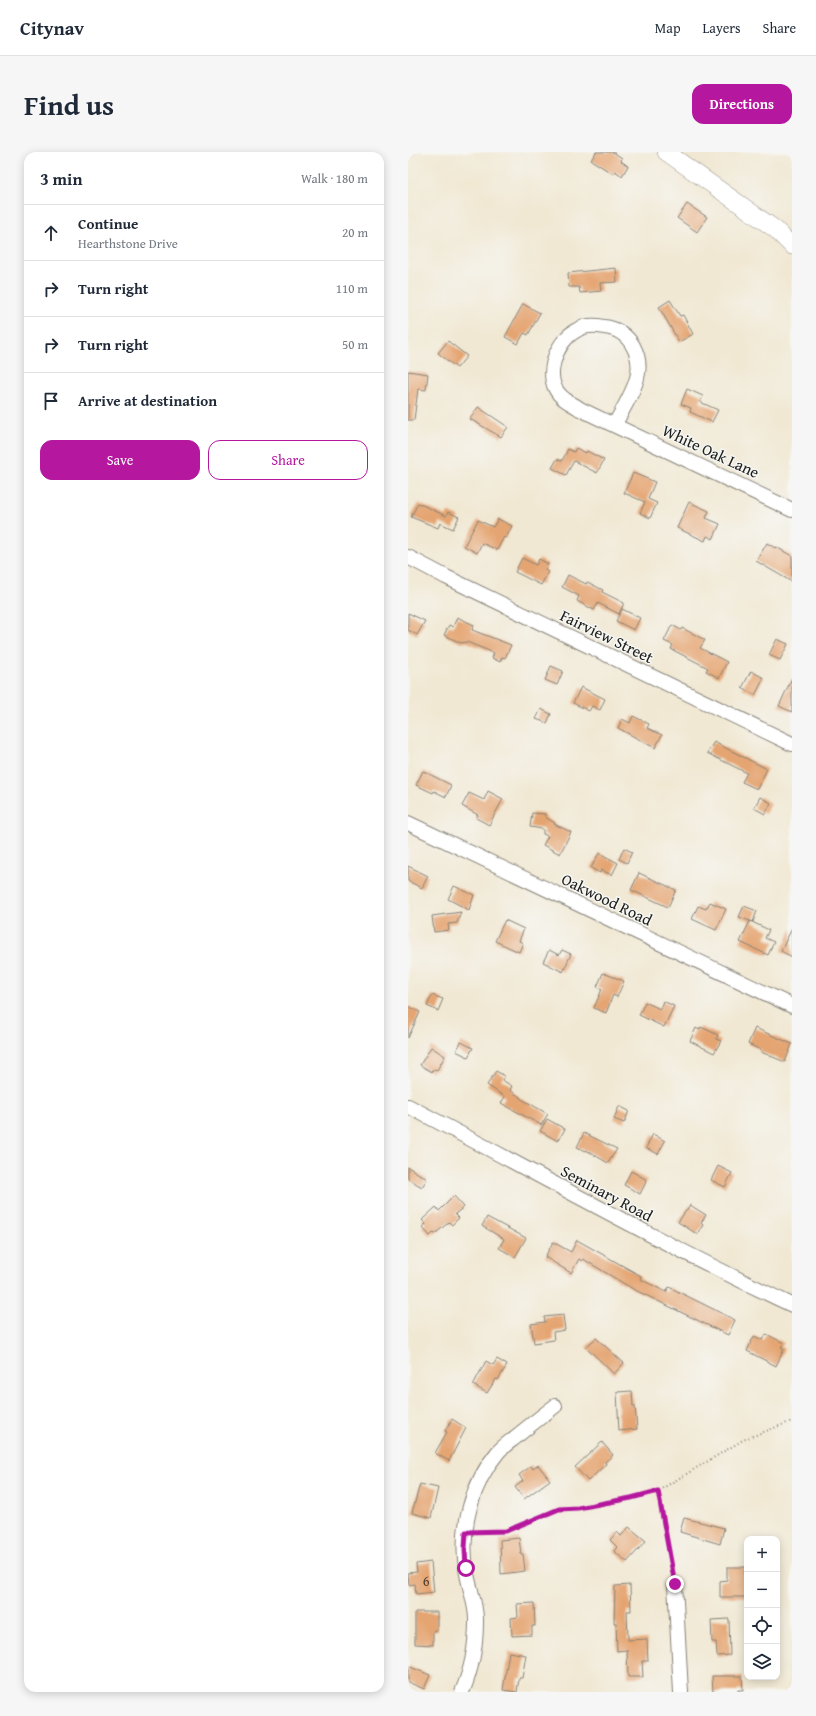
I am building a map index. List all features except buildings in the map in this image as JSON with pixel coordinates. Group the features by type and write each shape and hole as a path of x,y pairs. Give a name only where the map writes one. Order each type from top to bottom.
{"street":[{"path":"666,152 775,229 792,246"},
{"name":"White Oak Lane","path":"614,424 637,378 639,365 637,354 630,340 618,331 597,326 588,326 577,330 568,336 559,348 554,359 552,370 554,385 562,397 580,409 792,510"},
{"name":"Fairview Street","path":"408,557 446,577 792,744"},
{"name":"Oakwood Road","path":"408,823 792,1006"},
{"name":"Seminary Road","path":"408,1106 648,1234 738,1280 792,1305"},
{"path":"462,1692 469,1677 474,1656 477,1620 466,1568 465,1548 469,1511 476,1488 486,1468 499,1451 555,1406"},
{"path":"675,1584 681,1692"}],"path":[{"path":"466,1532 506,1531 559,1509 578,1508 631,1498 658,1491 743,1440 792,1421"},
{"path":"658,1491 675,1584"}],"route":[{"path":"466,1568 466,1532 506,1531 559,1509 578,1508 631,1498 658,1491 669,1561 675,1584"}]}
